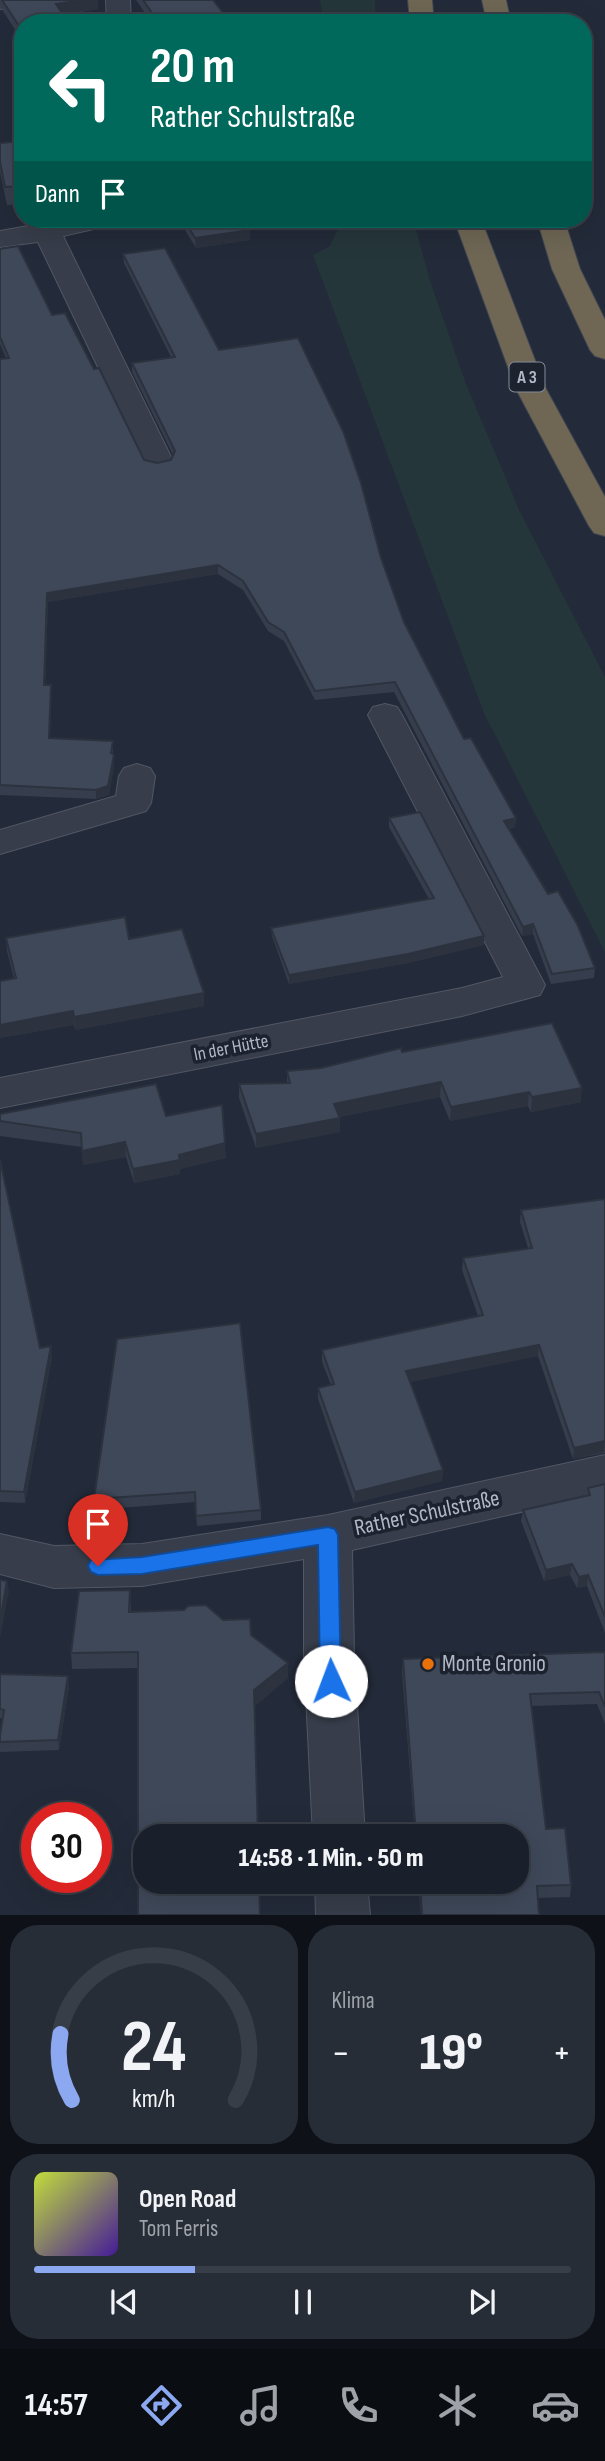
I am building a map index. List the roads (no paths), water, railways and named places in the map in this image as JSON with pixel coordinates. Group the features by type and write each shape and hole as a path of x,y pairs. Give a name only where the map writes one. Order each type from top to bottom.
{"highway":[{"name":"A 3","path":"470,228 531,389 605,526"},
{"path":"553,228 566,269 605,350"}],"street":[{"path":"0,2 16,0"},
{"path":"0,239 64,228"},
{"path":"47,232 158,461"},
{"name":"In der Hütte","path":"0,1093 462,1002 526,985 385,715"},
{"path":"0,842 133,803 137,776"},
{"name":"Rather Schulstraße","path":"0,1554 54,1567 142,1566 328,1535 605,1474"},
{"path":"328,1535 329,1656 338,1824"},
{"path":"342,1894 343,1915"}],"place":[{"name":"Monte Gronio","path":"428,1664"}]}
